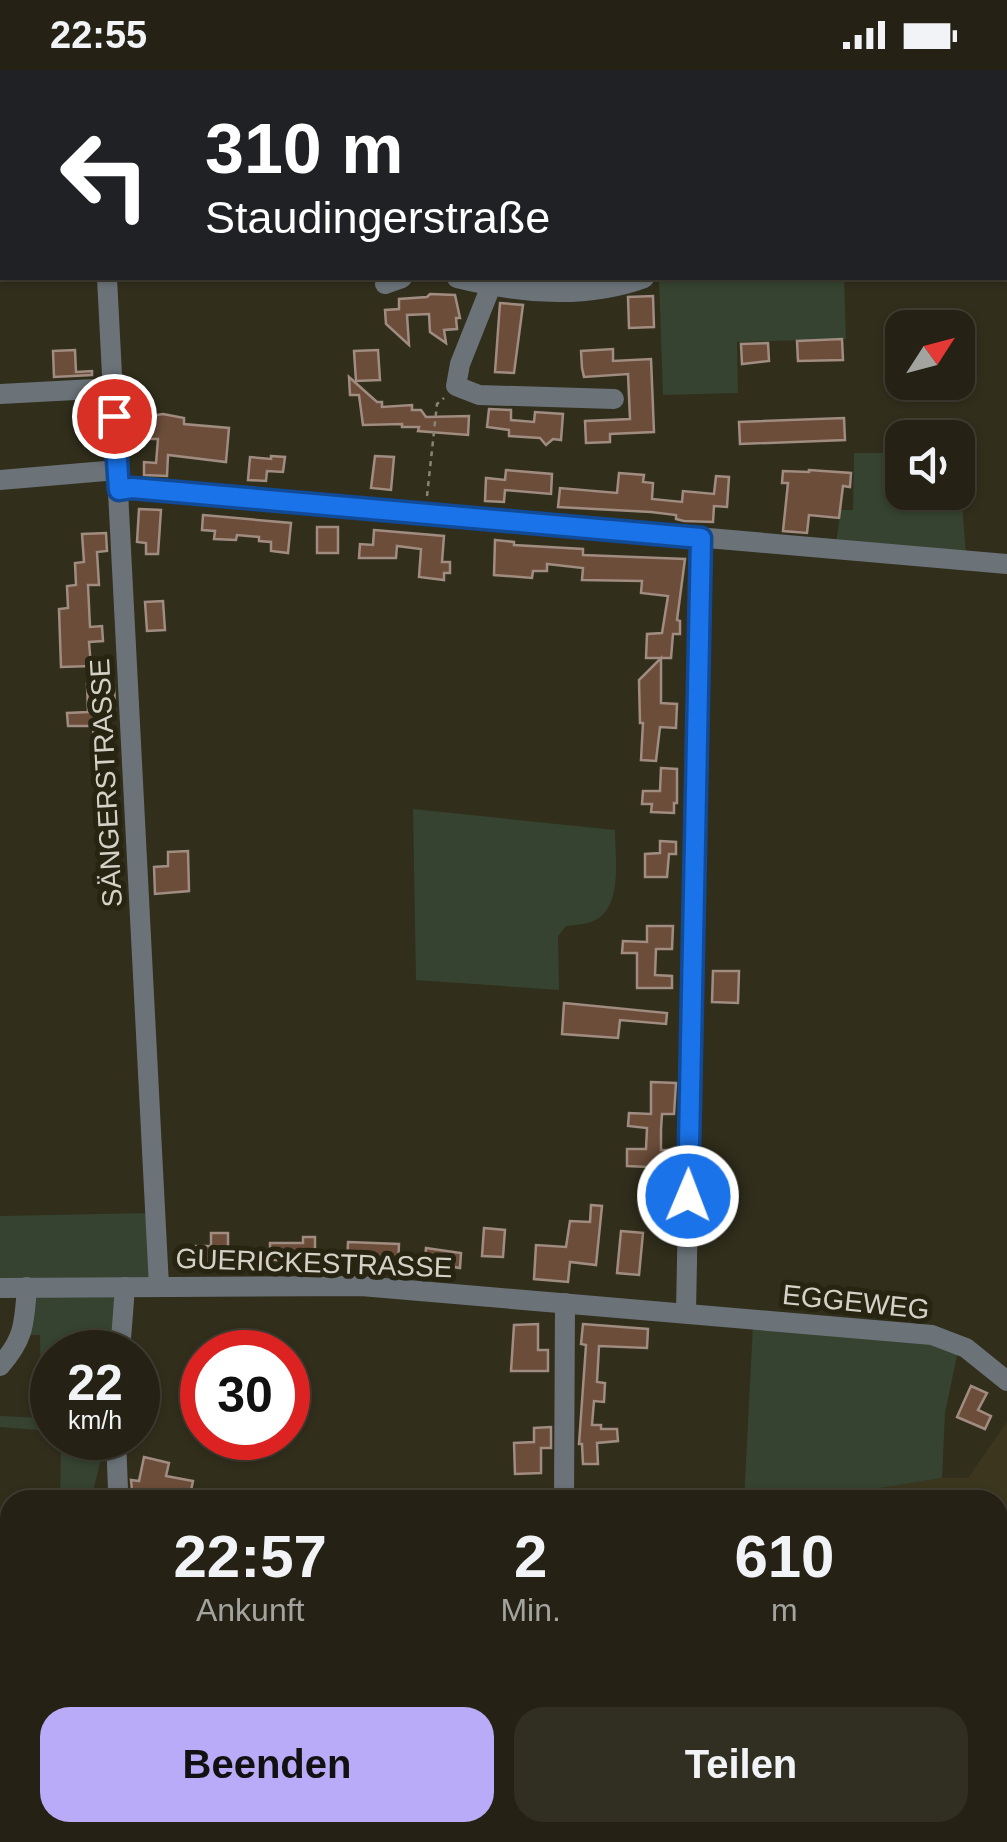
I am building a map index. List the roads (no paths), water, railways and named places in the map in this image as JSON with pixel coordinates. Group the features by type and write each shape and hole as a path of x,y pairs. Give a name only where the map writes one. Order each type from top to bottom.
{"street":[{"name":"SÄNGERSTRASSE","path":"108,280 158,1286"},
{"path":"466,280 550,293 612,288 638,280"},
{"path":"492,286 460,364 456,386 479,395 614,399"},
{"path":"0,394 113,388"},
{"path":"0,480 118,480 132,488 1007,564"},
{"path":"686,1312 701,538"},
{"name":"GUERICKESTRASSE","path":"0,1288 361,1286 686,1312"},
{"path":"0,1366 17,1347 22,1334 28,1287"},
{"path":"122,1330 126,1287"},
{"path":"564,1490 565,1303"},
{"name":"EGGEWEG","path":"686,1312 932,1335 966,1348 1007,1381"},
{"path":"117,1460 118,1490"}]}
